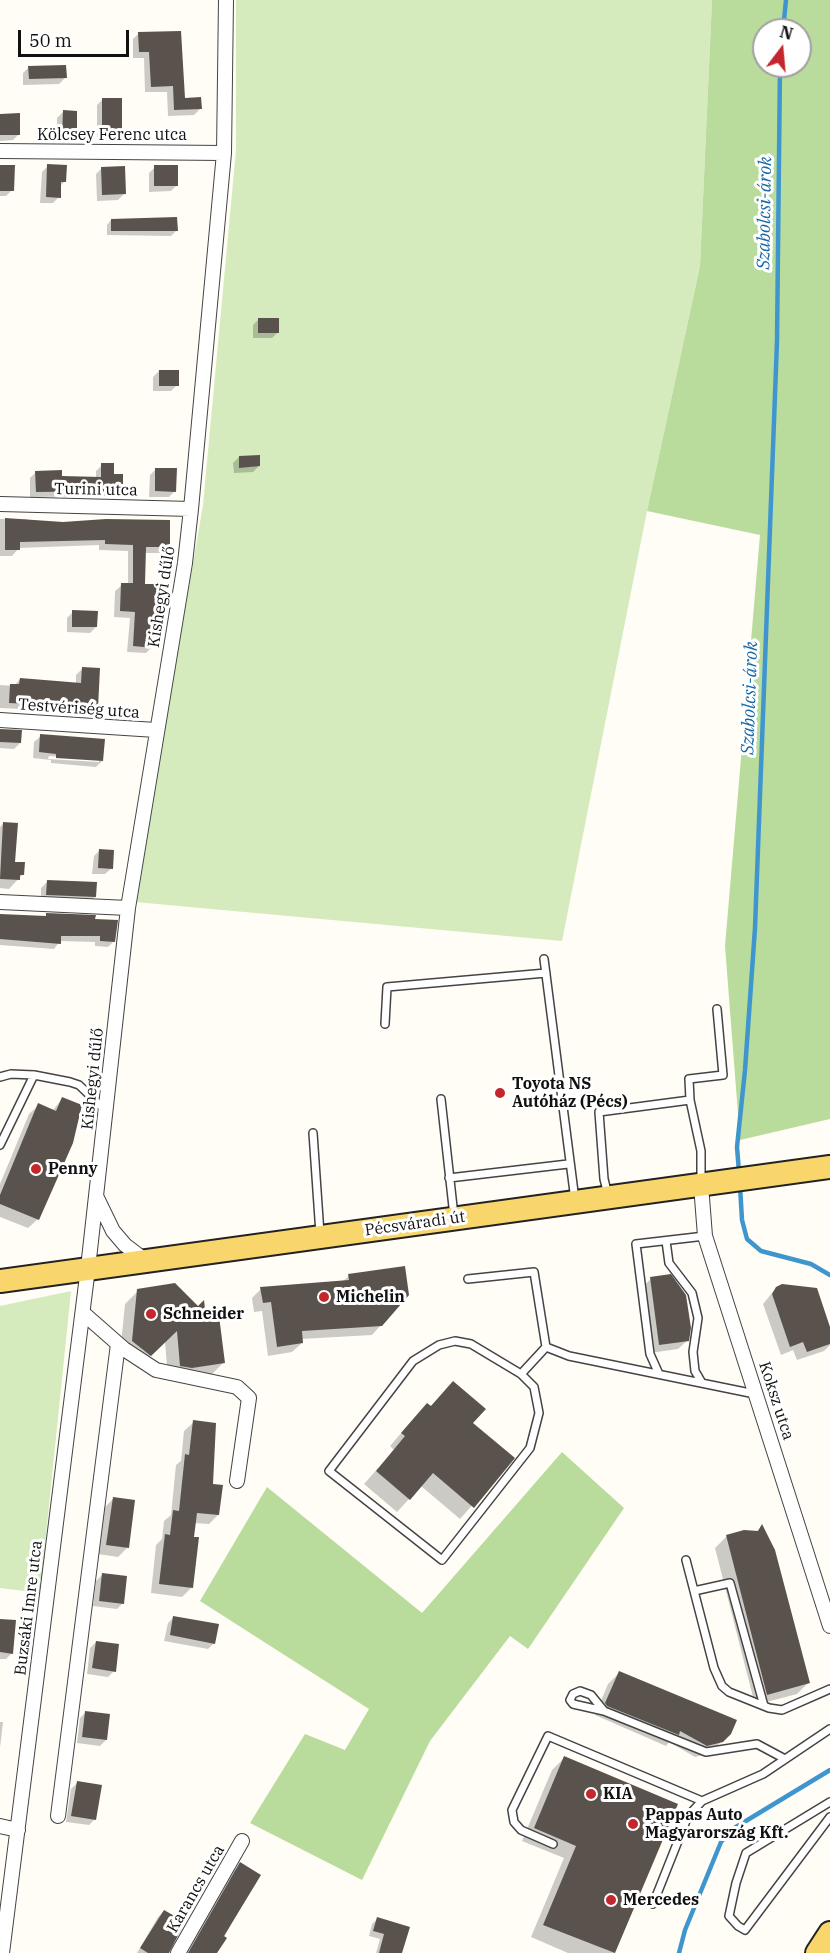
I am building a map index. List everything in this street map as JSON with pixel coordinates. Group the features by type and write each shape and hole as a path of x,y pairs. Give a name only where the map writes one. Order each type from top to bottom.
{"main road":[{"name":"Pécsváradi út","path":"0,1281 830,1167"},
{"path":"817,1953 830,1934"}],"street":[{"name":"Kishegyi dűlő","path":"88,1268 128,908 185,563 191,509 224,153 226,0"},
{"name":"Kölcsey Ferenc utca","path":"0,151 224,153"},
{"name":"Turini utca","path":"0,504 191,509"},
{"name":"Testvériség utca","path":"0,720 156,730"},
{"path":"0,902 128,908"},
{"name":"Koksz utca","path":"701,1185 705,1236 830,1626"},
{"path":"96,1196 112,1231 125,1245 146,1260"},
{"name":"Buzsáki Imre utca","path":"2,1953 88,1268"},
{"path":"83,1313 118,1344 156,1370 237,1387 249,1398 237,1480"},
{"path":"58,1816 118,1344"},
{"path":"0,1826 18,1830"},
{"name":"Karancs utca","path":"178,1953 242,1841"}],"lane":[{"path":"544,959 568,1164 575,1202"},
{"path":"384,1023 387,987 546,973"},
{"path":"701,1185 701,1151 690,1100 689,1079 723,1075 717,1009"},
{"path":"0,1077 11,1074 34,1075 79,1085 105,1110"},
{"path":"0,1145 34,1075"},
{"path":"441,1099 454,1219"},
{"path":"609,1197 604,1179 599,1112 690,1100"},
{"path":"313,1133 320,1237"},
{"path":"449,1178 568,1164"},
{"path":"659,1374 650,1353 636,1244 705,1236"},
{"path":"666,1240 669,1263 692,1293 699,1318 693,1352 694,1371 702,1383"},
{"path":"468,1279 534,1272 546,1347"},
{"path":"455,1341 471,1344 521,1374 534,1387 539,1413 530,1448 442,1560 329,1471 413,1361 439,1346 455,1341"},
{"path":"546,1347 569,1356 757,1395"},
{"path":"521,1374 546,1347"},
{"path":"686,1560 714,1668 722,1686 729,1692 764,1706 782,1710 830,1689"},
{"path":"694,1591 730,1583 764,1706"},
{"path":"604,1711 591,1695 580,1691 573,1694 570,1700 573,1704 604,1711 706,1752 757,1744 785,1759"},
{"path":"653,1904 688,1816 702,1800 763,1774 830,1729"},
{"path":"553,1844 521,1830 514,1822 512,1810 548,1736 702,1800"},
{"path":"830,1802 746,1853 729,1916 738,1926 746,1930 830,1817"}],"green space":[{"path":"236,0 712,0 700,266 647,511 562,941 135,902 203,505 236,150"},
{"path":"712,0 830,0 830,1119 740,1140 725,946 760,535 647,511 700,266"},
{"path":"71,1291 40,1593 0,1588 0,1306"},
{"path":"562,1452 624,1508 528,1649 510,1636 430,1741 362,1880 250,1823 305,1734 345,1750 369,1709 200,1601 267,1487 422,1613"}],"building":[{"path":"181,31 185,98 201,97 202,109 174,110 173,86 151,87 149,52 139,52 138,32"},
{"path":"66,65 67,78 29,79 28,66"},
{"path":"102,98 122,98 122,134 102,134"},
{"path":"63,110 77,111 77,138 62,137"},
{"path":"20,113 20,135 0,135 0,114"},
{"path":"47,164 67,165 66,182 61,182 61,198 46,197"},
{"path":"0,165 15,165 14,191 0,191"},
{"path":"154,165 178,165 178,186 154,186"},
{"path":"125,166 126,194 102,195 101,167"},
{"path":"177,217 178,231 111,231 111,219"},
{"path":"258,318 279,318 279,333 258,333"},
{"path":"159,370 179,370 179,386 159,386"},
{"path":"260,455 260,466 239,468 239,456"},
{"path":"101,463 114,463 114,474 123,474 123,491 36,492 35,471 62,470 62,476 101,477"},
{"path":"155,468 177,468 176,492 155,491"},
{"path":"5,518 63,522 106,519 170,520 170,547 146,547 145,584 157,584 154,648 133,646 135,612 120,611 121,583 133,583 133,545 105,544 105,540 20,542 20,550 5,550"},
{"path":"72,610 98,611 97,627 72,627"},
{"path":"82,667 100,668 98,708 28,701 28,704 9,703 10,684 19,684 20,678 81,683"},
{"path":"0,729 22,730 21,743 0,742"},
{"path":"40,734 105,739 103,761 56,758 56,754 39,752"},
{"path":"3,822 18,823 15,862 25,862 24,875 20,875 20,880 0,879"},
{"path":"99,849 114,850 113,869 98,868"},
{"path":"47,880 97,882 96,897 46,895"},
{"path":"46,913 96,915 95,919 118,920 115,942 100,941 100,936 61,936 61,944 0,939 0,914 46,916"},
{"name":"Penny","path":"62,1097 82,1105 73,1143 39,1220 0,1204 0,1195 38,1103 56,1111"},
{"path":"405,1266 409,1295 382,1326 302,1331 303,1343 277,1347 271,1302 263,1303 260,1287 349,1280 348,1274"},
{"path":"671,1274 686,1295 691,1328 689,1341 659,1345 650,1277"},
{"path":"175,1283 198,1306 204,1300 205,1309 218,1308 225,1363 192,1368 180,1366 177,1331 151,1356 132,1341 137,1289"},
{"path":"782,1284 817,1288 830,1327 830,1344 807,1352 803,1342 790,1347 772,1294 776,1287"},
{"path":"453,1381 486,1409 473,1423 515,1458 474,1508 433,1473 410,1500 376,1471 405,1436 401,1433 427,1403 431,1406"},
{"path":"193,1420 216,1423 213,1484 223,1485 219,1515 197,1513 194,1537 199,1537 193,1588 159,1584 165,1534 170,1535 173,1510 179,1511 185,1454 189,1455"},
{"path":"113,1497 135,1500 129,1548 106,1545"},
{"path":"762,1524 775,1550 810,1683 767,1695 726,1535 744,1530 758,1531"},
{"path":"102,1573 127,1576 124,1604 99,1601"},
{"path":"173,1616 219,1624 215,1644 170,1635"},
{"path":"0,1619 16,1620 13,1654 0,1652"},
{"path":"96,1641 119,1644 116,1672 92,1668"},
{"path":"619,1671 737,1720 731,1734 723,1742 707,1746 680,1731 679,1735 607,1706 605,1703"},
{"path":"85,1711 110,1714 107,1740 82,1737"},
{"path":"564,1756 678,1804 615,1953 543,1925 576,1846 534,1828"},
{"path":"77,1781 102,1785 96,1820 71,1816"},
{"path":"240,1862 261,1875 224,1936 227,1938 217,1953 188,1953"},
{"path":"164,1910 185,1922 169,1953 148,1953 140,1948"},
{"path":"377,1917 410,1927 402,1953 379,1953 384,1934 373,1931"}],"waterway":[{"name":"Szabolcsi-árok","path":"784,18 786,0"},
{"name":"Szabolcsi-árok","path":"739,1172 737,1147 755,928 777,341 780,78"},
{"name":"Szabolcsi-árok","path":"740,1186 742,1220 747,1239 761,1251 811,1264 830,1275"},
{"name":"Szabolcsi-árok","path":"679,1953 685,1930 721,1842 731,1830 830,1770"}],"place":[{"name":"Toyota NS Autóház (Pécs)","path":"500,1093"},
{"name":"Penny","path":"36,1169"},
{"name":"Michelin","path":"324,1297"},
{"name":"Schneider","path":"151,1314"},
{"name":"KIA","path":"591,1794"},
{"name":"Pappas Auto Magyarország Kft.","path":"633,1824"},
{"name":"Mercedes","path":"611,1900"}]}
